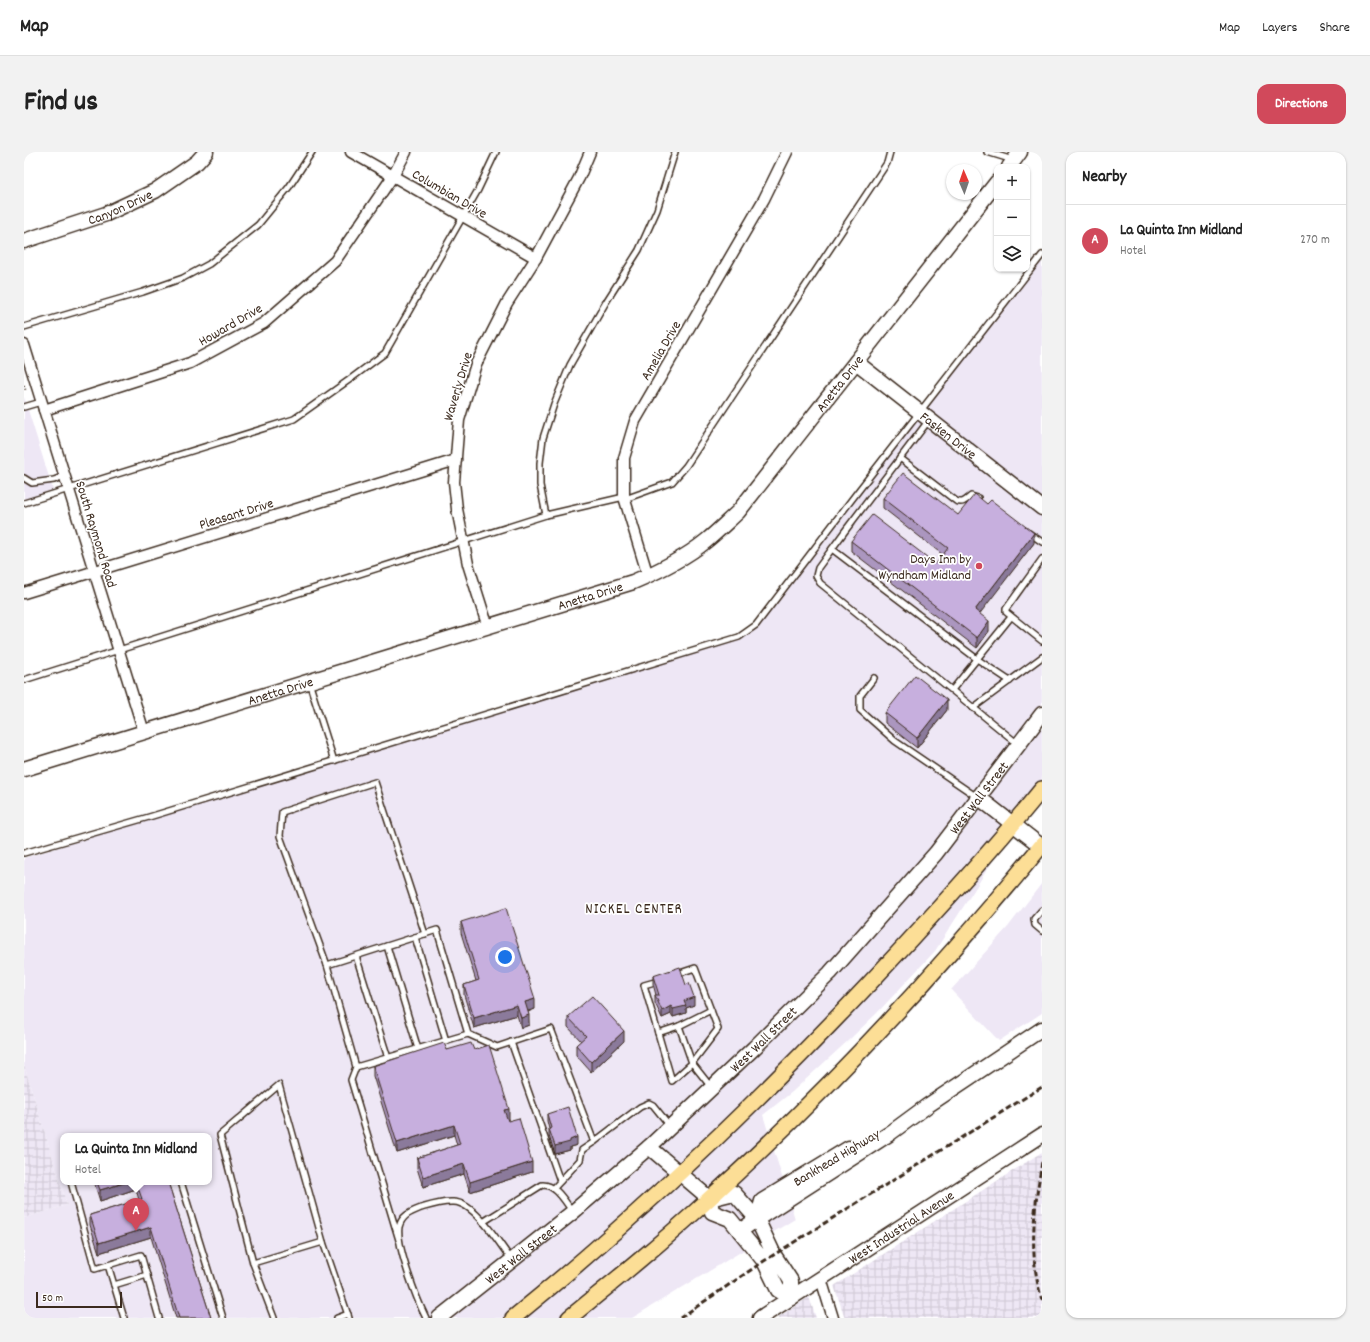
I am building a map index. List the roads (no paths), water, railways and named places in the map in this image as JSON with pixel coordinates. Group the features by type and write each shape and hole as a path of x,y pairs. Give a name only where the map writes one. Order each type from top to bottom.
{"main road":[{"path":"513,1318 580,1262 680,1174 814,1042 934,915 1042,789"},
{"path":"569,1318 710,1199 845,1068 977,924 1042,846"}],"street":[{"name":"Canyon Drive","path":"24,241 106,214 155,191 197,162 206,152"},
{"name":"Columbian Drive","path":"351,152 536,258"},
{"name":"Howard Drive","path":"43,406 190,363 264,323 335,261 393,176 406,152"},
{"name":"Waverly Drive","path":"489,626 485,618 468,564 454,482 458,420 476,364 507,302 536,258 579,178 590,152"},
{"name":"Amelia Drive","path":"648,576 624,498 624,458 635,420 764,199 787,152"},
{"name":"Anetta Drive","path":"24,769 633,582 671,565 699,547 721,529 738,512 994,186"},
{"name":"South Raymond Road","path":"24,345 144,732"},
{"name":"Fasken Drive","path":"856,362 1042,508"},
{"name":"Pleasant Drive","path":"24,593 456,460"},
{"name":"West Wall Street","path":"439,1318 573,1212 648,1147 712,1088 830,973 936,853 1042,714"},
{"path":"978,797 1042,846"},
{"name":"Bankhead Highway","path":"740,1232 757,1219 889,1134 927,1106 1042,1029"},
{"name":"West Industrial Avenue","path":"760,1318 1042,1135"},
{"path":"648,1147 710,1199 712,1212 730,1219 764,1262 778,1290 791,1298"},
{"path":"710,1199 734,1193 757,1219 774,1255 791,1281 791,1298"},
{"path":"820,1279 833,1318"}],"lane":[{"path":"24,328 143,292 183,278 209,264 258,225 289,187 312,152"},
{"path":"24,503 294,419 385,353 478,190 496,152"},
{"path":"546,515 540,485 540,463 543,438 554,404 570,365 606,302 639,250 657,210 674,152"},
{"path":"24,680 546,515 624,498 672,482 686,466 887,163 890,152"},
{"path":"987,152 1014,160"},
{"path":"1019,745 820,583 816,576 818,568 900,458 925,416 1042,256"},
{"path":"24,407 43,406"},
{"path":"24,853 334,761 739,637 756,625 859,490 925,416"},
{"path":"900,458 956,501 964,502 971,496 975,496 981,500"},
{"path":"24,478 32,483 54,480 64,476"},
{"path":"1024,530 1042,542"},
{"path":"832,549 977,659 1010,681"},
{"path":"1042,559 1006,608 1006,612 1011,617 1042,641"},
{"path":"952,690 1011,617"},
{"path":"973,708 1042,657"},
{"path":"874,678 860,696 860,710 895,741 978,797"},
{"path":"309,681 334,761"},
{"path":"425,934 375,782 282,812 280,836 327,965 356,1068 351,1080 417,1300 426,1318"},
{"path":"1042,910 1034,919 1035,925 1042,931"},
{"path":"327,965 437,930 468,1034"},
{"path":"415,937 446,1041"},
{"path":"387,946 418,1049"},
{"path":"356,956 388,1058"},
{"path":"666,978 644,985 672,1081 692,1063 718,1029 695,968 673,976"},
{"path":"658,1033 679,1026 711,1010"},
{"path":"679,1026 692,1063 712,1088"},
{"path":"356,1068 468,1034 497,1047 551,1029 594,1142"},
{"path":"511,1042 560,1181"},
{"path":"274,1318 253,1263 220,1135 279,1085 323,1242 348,1316 337,1318"},
{"path":"554,1188 580,1160 582,1150 640,1107 649,1103 653,1105 670,1126"},
{"path":"72,1185 95,1269 141,1256 159,1318"},
{"path":"182,1185 223,1318"},
{"path":"483,1222 542,1185 547,1185 554,1188 573,1212"},
{"path":"399,1240 399,1229 401,1222 407,1214 422,1208 445,1202 455,1202 466,1206 483,1222 512,1261"},
{"path":"253,1263 323,1242"},
{"path":"108,1265 124,1318"},
{"path":"114,1285 147,1275"}],"railway":[{"path":"680,1318 764,1261 1042,1087"},
{"path":"1042,1162 1034,1231 1035,1266 1042,1300"}],"place":[{"name":"Days Inn by Wyndham Midland","path":"979,566"},
{"name":"La Quinta Inn Midland","path":"136,1231"}],"district":[{"name":"NICKEL CENTER","path":"634,908"}]}
